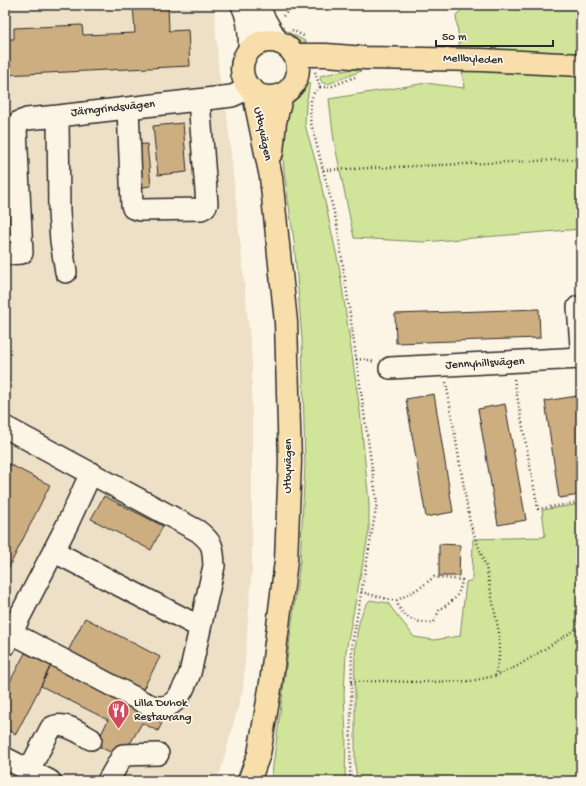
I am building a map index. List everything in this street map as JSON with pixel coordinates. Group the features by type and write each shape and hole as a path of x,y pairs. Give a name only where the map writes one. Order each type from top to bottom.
{"main road":[{"path":"249,51 252,47 267,41 298,54"},
{"name":"Utbyvägen","path":"249,51 242,67 244,78 251,89 271,177 286,322 290,462 286,561 271,684 259,754 249,781"},
{"name":"Utbyvägen","path":"251,89 260,95 269,96 282,94 293,84 298,54"},
{"name":"Mellbyleden","path":"298,54 365,58 482,60 581,65"},
{"name":"Utbyvägen","path":"271,177 275,122 282,94"},
{"name":"Utbyvägen","path":"259,754 261,781"}],"street":[{"name":"Utbyvägen","path":"242,5 248,22 250,35 249,51"},
{"path":"259,5 264,18 298,54"},
{"name":"Järngrindsvägen","path":"66,272 61,241 59,212 58,116 232,96 251,89"},
{"path":"128,108 133,208 140,210 201,209 205,208 207,204 199,100"},
{"path":"5,254 22,253 11,145 16,129 19,122 27,119 58,116"},
{"path":"581,307 578,307 581,346"},
{"name":"Jennyhillsvägen","path":"390,368 581,358"},
{"path":"5,427 91,473 198,531 209,540 213,551 214,566 190,673 186,685 179,696 172,704 164,708 154,707 8,639 91,473"},
{"path":"53,551 200,626"},
{"path":"29,770 51,728 55,725 62,725 91,739"},
{"path":"108,781 123,755 158,754"},
{"path":"5,758 50,781"}],"path":[{"path":"280,18 294,5"},
{"path":"298,54 311,41 298,54"},
{"path":"298,54 320,87 314,93 311,100 310,119 337,224 377,503 352,645 350,781"},
{"path":"323,170 581,158"},
{"path":"510,362 538,509 581,502"},
{"path":"443,366 470,524 486,567 499,633 499,659 495,676"},
{"path":"361,592 396,601 421,587 434,577 462,580 460,592 440,609 433,624 416,622 405,616 396,601"},
{"path":"351,682 471,681 495,676 516,667 581,626"}],"shaded area":[{"path":"5,5 214,5 219,75 227,114 252,358 252,569 243,689 220,773 210,781 5,781"}],"green space":[{"path":"467,5 581,5 581,229 424,242 354,238 334,141 329,99 426,83 464,88 456,15"},
{"path":"276,19 286,31 305,41 306,45 297,42 284,33 273,22"},
{"path":"354,69 361,71 328,84 323,83 320,79 320,76"},
{"path":"310,82 306,105 305,125 318,170 339,266 360,411 369,503 369,531 346,651 344,695 346,737 345,781 271,781 300,562 305,465 302,339 294,241 284,171 281,128 291,98 302,86"},
{"path":"581,504 581,781 357,781 355,765 355,649 360,620 364,609 370,600 388,603 414,637 434,640 460,636 466,582 472,580 473,539 544,537 545,534 542,510"}],"building":[{"path":"133,5 168,5 169,31 188,30 190,66 5,75 5,39 14,39 14,28 82,25 83,35 135,33"},
{"path":"183,123 187,172 158,175 153,126"},
{"path":"147,144 151,186 136,188 132,145"},
{"path":"539,309 540,338 396,343 395,314"},
{"path":"434,394 453,512 426,517 406,399"},
{"path":"577,396 581,423 581,495 559,498 545,401"},
{"path":"505,404 526,520 498,525 478,409"},
{"path":"5,462 50,485 5,575"},
{"path":"104,496 163,526 151,550 91,519"},
{"path":"439,544 460,545 459,576 439,576"},
{"path":"85,618 160,657 141,693 66,655"},
{"path":"25,653 51,666 16,734 5,729 5,691"},
{"path":"51,664 162,723 158,731 142,723 131,742 123,747 119,744 114,754 96,745 108,720 41,686"}],"place":[{"name":"Lilla Duhok Restaurang","path":"118,730"}]}
